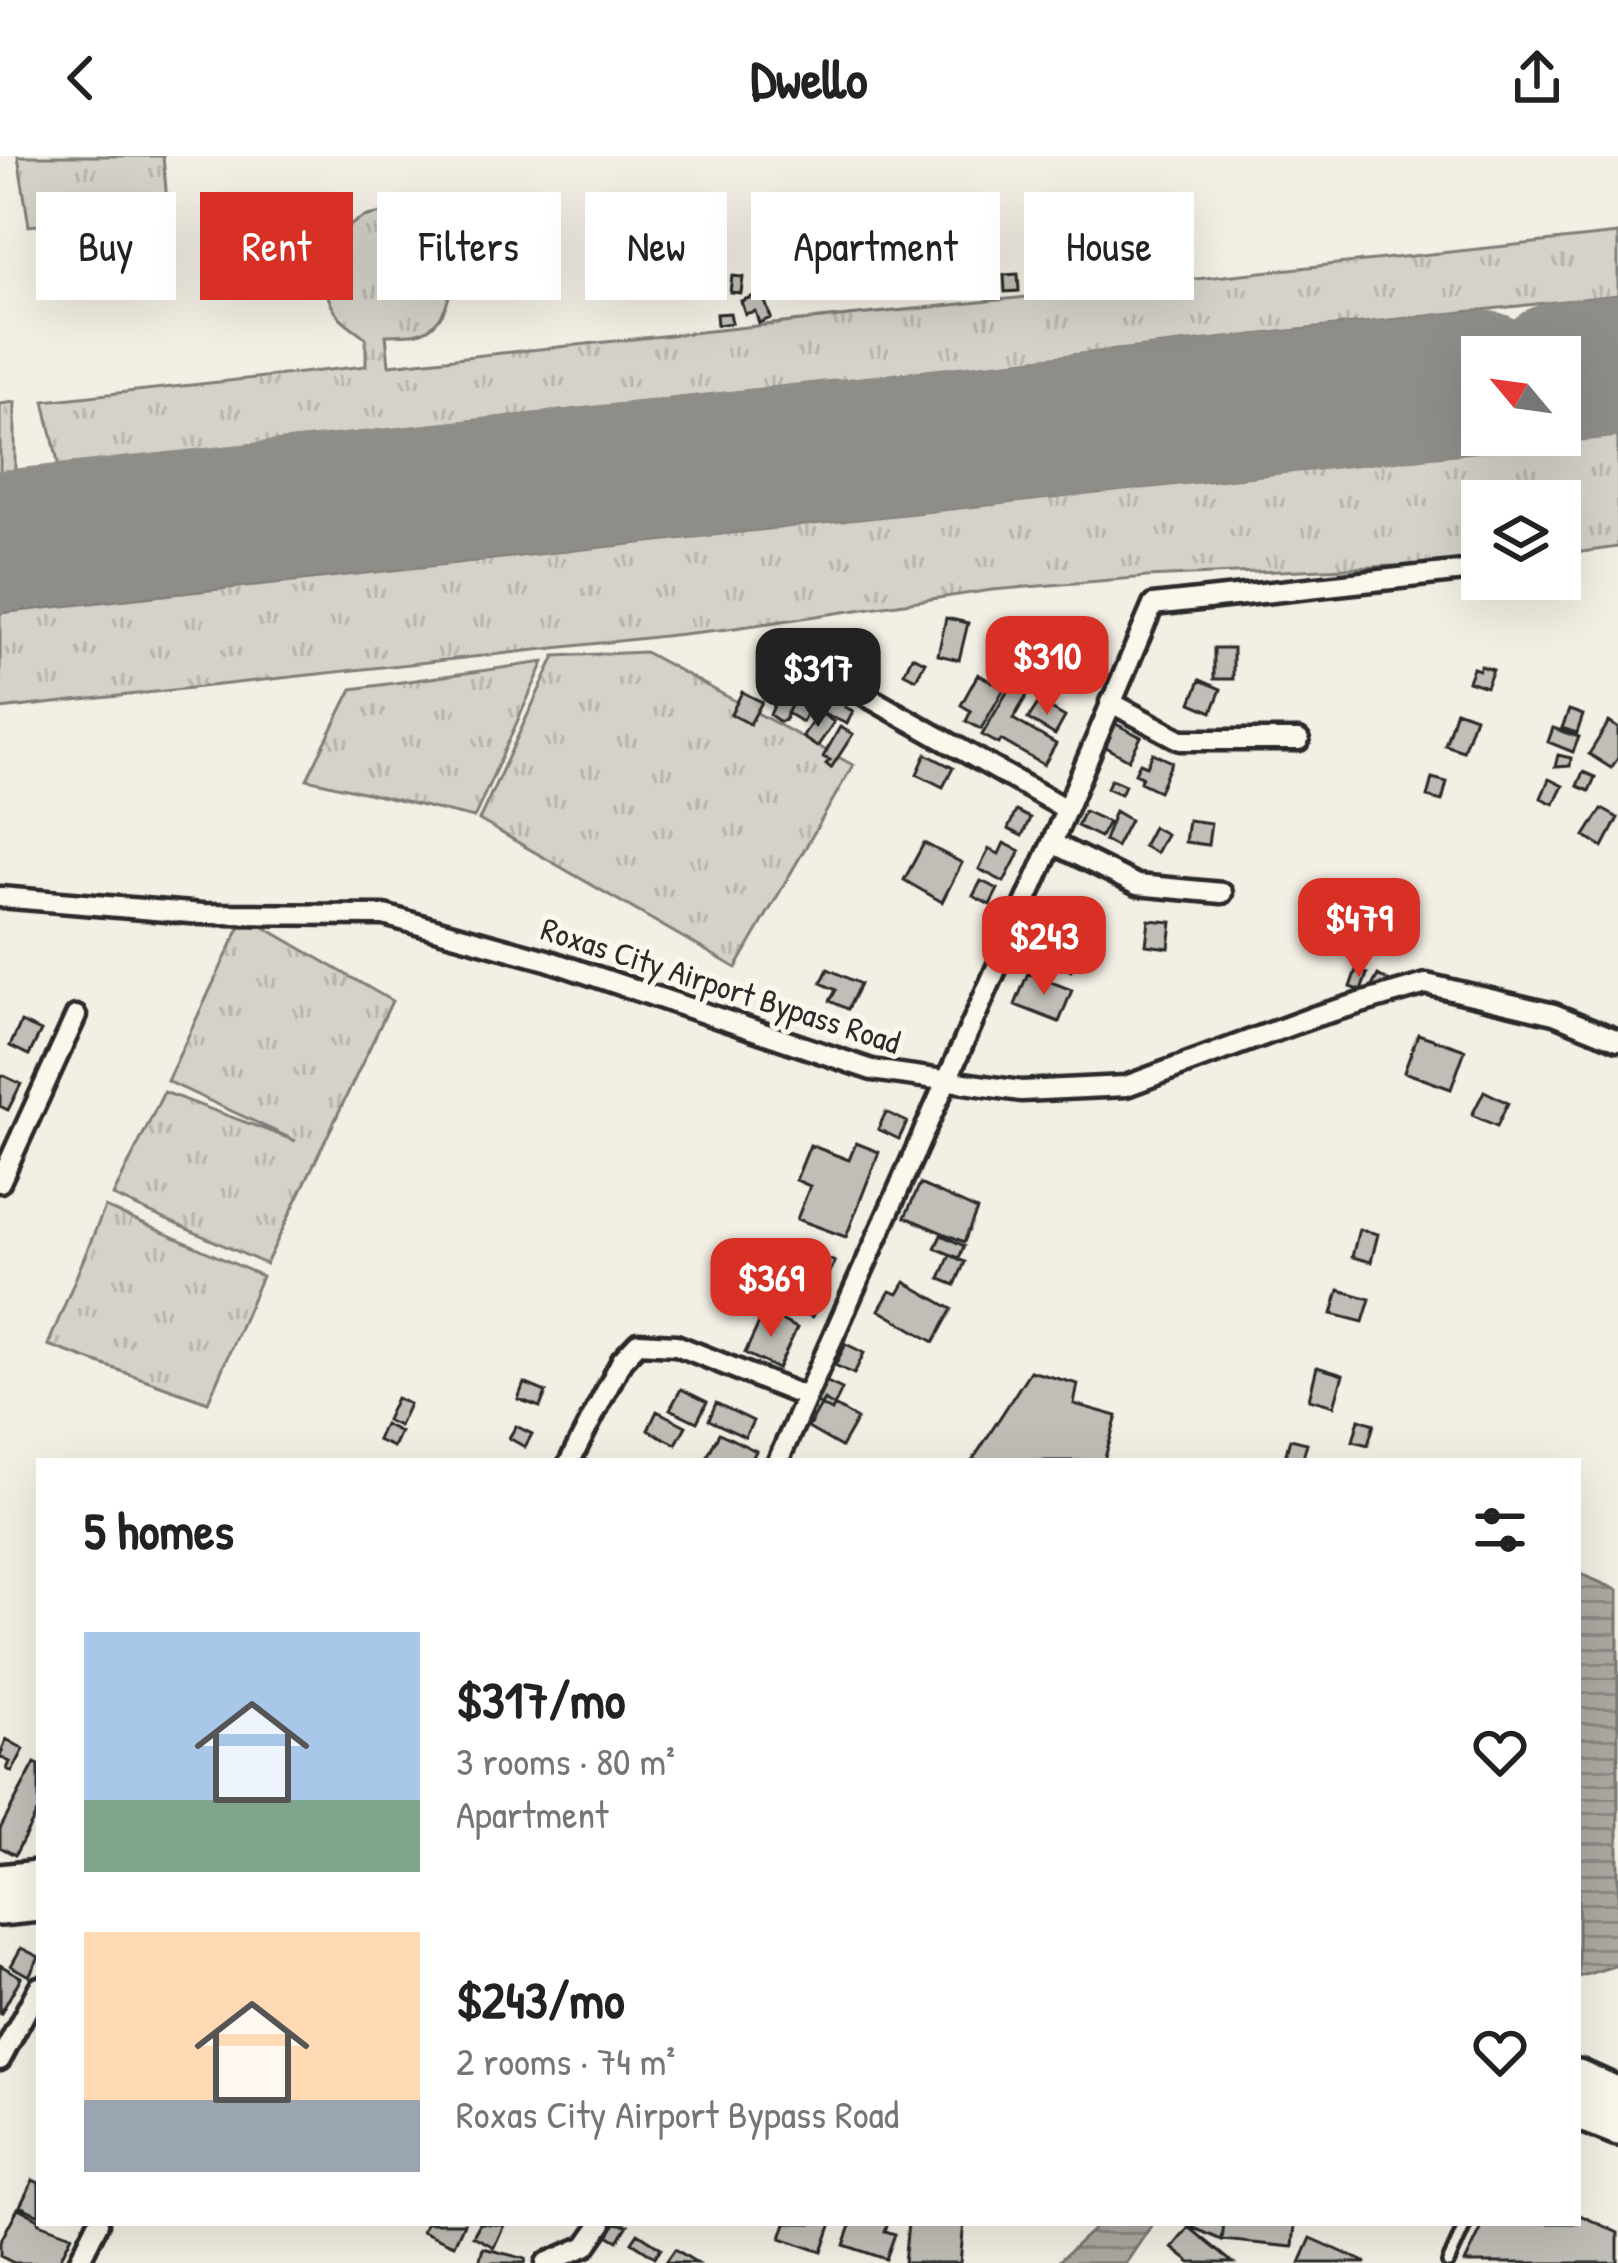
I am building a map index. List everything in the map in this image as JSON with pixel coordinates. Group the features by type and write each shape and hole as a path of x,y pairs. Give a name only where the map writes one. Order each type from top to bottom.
{"highway":[{"path":"0,1882 36,1878"},
{"path":"0,1908 36,1904"},
{"path":"1581,2113 1618,2128"}],"street":[{"path":"779,1458 1153,605 1461,571"},
{"path":"785,650 1066,809"},
{"path":"1110,702 1180,740 1299,740"},
{"path":"1052,843 1137,885 1222,893"},
{"name":"Roxas City Airport Bypass Road","path":"0,897 202,914 384,915 547,959 872,1070 1021,1091 1126,1086 1316,1016 1426,984 1553,1014 1618,1040"},
{"path":"0,1182 76,1016"},
{"path":"572,1458 622,1360 638,1343 676,1345 806,1397"},
{"path":"0,2060 36,1993"},
{"path":"78,2263 96,2226"},
{"path":"546,2263 586,2246 600,2226"}],"lane":[{"path":"1448,2263 1465,2226"}],"green space":[{"path":"18,156 163,156 166,192 36,192 36,225 29,226"},
{"path":"377,215 377,300 448,300 427,330 386,335 389,365 1024,297 1194,300 1194,279 1618,234 1618,295 59,466 44,401 366,366 366,338 342,319 330,300 353,300 353,224"},
{"path":"15,402 15,471 0,472 0,404"},
{"path":"1618,436 1618,547 1581,552 1581,480 1461,480 1461,563 1147,577 992,590 728,629 0,709 0,613 1461,453 1581,456 1581,440"},
{"path":"645,652 853,765 736,968 479,820 555,656"},
{"path":"544,662 474,818 307,779 352,689"},
{"path":"245,916 392,1001 266,1264 113,1196 164,1092 296,1141 167,1081"},
{"path":"105,1207 262,1276 208,1402 48,1345"}],"shaded area":[{"path":"1581,1574 1618,1590 1618,1965 1581,1976"},
{"path":"1097,2226 1151,2226 1126,2263 1057,2263"}],"building":[{"path":"1018,274 1019,291 1005,292 1004,275"},
{"path":"732,276 743,277 741,293 730,292"},
{"path":"765,300 771,318 759,323 755,311 745,314 741,301"},
{"path":"730,313 732,323 717,325 716,314"},
{"path":"946,618 968,623 959,660 938,655"},
{"path":"1033,618 1067,635 1054,667 1019,651"},
{"path":"861,636 872,641 867,654 877,657 864,669 852,660"},
{"path":"1214,648 1233,648 1233,679 1214,679"},
{"path":"912,656 925,662 916,679 904,673"},
{"path":"1473,668 1493,670 1486,687 1468,681"},
{"path":"978,674 1004,689 981,729 966,721 971,711 961,705"},
{"path":"823,679 851,695 845,707 853,711 847,724 815,709 822,695 815,693"},
{"path":"1014,680 1030,690 1013,719 1056,744 1044,765 1001,740 999,744 982,735"},
{"path":"1200,680 1221,689 1212,712 1191,703"},
{"path":"742,692 762,702 750,724 731,714"},
{"path":"778,696 792,702 780,722 770,715"},
{"path":"794,701 809,709 802,722 787,713"},
{"path":"1039,702 1065,717 1055,735 1028,719"},
{"path":"1456,710 1475,717 1463,751 1445,745"},
{"path":"1569,710 1583,715 1577,733 1562,728"},
{"path":"819,712 834,722 817,747 802,737"},
{"path":"1609,722 1618,728 1618,758 1611,768 1589,754"},
{"path":"1114,723 1141,737 1129,760 1099,743"},
{"path":"840,727 853,734 831,768 826,764 830,760 823,757"},
{"path":"1553,728 1579,737 1573,752 1548,742"},
{"path":"1153,753 1172,762 1159,791 1140,782 1142,776 1135,773 1140,763 1147,766"},
{"path":"926,754 953,768 943,787 917,774"},
{"path":"1558,755 1571,758 1570,766 1555,767"},
{"path":"1583,772 1595,777 1589,791 1577,786"},
{"path":"1432,778 1447,782 1442,801 1427,797"},
{"path":"1111,779 1125,785 1121,794 1107,788"},
{"path":"1549,779 1563,786 1554,804 1541,798"},
{"path":"1602,809 1618,818 1603,847 1585,836"},
{"path":"1016,811 1030,818 1022,836 1008,829"},
{"path":"1084,811 1108,822 1100,837 1077,826"},
{"path":"1115,811 1130,820 1116,847 1104,840"},
{"path":"1188,820 1211,823 1208,845 1185,842"},
{"path":"1153,827 1166,834 1156,853 1143,846"},
{"path":"924,843 962,863 942,902 904,880"},
{"path":"1004,843 1020,851 1004,882 979,869 989,849 999,854"},
{"path":"981,881 998,889 990,905 973,896"},
{"path":"1149,920 1172,922 1169,948 1146,945"},
{"path":"1028,925 1052,937 1043,956 1019,944"},
{"path":"1059,936 1084,950 1071,971 1047,957"},
{"path":"828,969 860,984 848,1009 830,1001 836,990 821,983"},
{"path":"1356,970 1367,974 1361,991 1350,987"},
{"path":"1028,973 1072,990 1059,1022 1015,1005"},
{"path":"1378,975 1392,983 1384,996 1371,988"},
{"path":"21,1022 41,1031 29,1055 10,1046"},
{"path":"1418,1034 1465,1050 1451,1089 1404,1072"},
{"path":"0,1074 21,1084 8,1110 0,1106"},
{"path":"1484,1091 1508,1103 1497,1126 1472,1115"},
{"path":"886,1112 907,1122 899,1139 878,1129"},
{"path":"856,1143 879,1152 846,1237 797,1219 810,1186 796,1180 810,1145 849,1160"},
{"path":"920,1184 977,1210 964,1242 905,1217"},
{"path":"1359,1229 1378,1234 1371,1262 1352,1257"},
{"path":"941,1235 964,1246 959,1258 935,1248"},
{"path":"815,1253 835,1262 825,1282 805,1273"},
{"path":"950,1255 965,1262 955,1285 940,1279"},
{"path":"758,1260 793,1277 782,1302 746,1285"},
{"path":"799,1278 824,1290 812,1317 787,1305"},
{"path":"905,1282 952,1309 934,1342 879,1310 890,1291 898,1294"},
{"path":"1339,1290 1370,1299 1363,1322 1332,1314"},
{"path":"764,1312 797,1328 778,1369 745,1353"},
{"path":"846,1344 864,1353 854,1374 835,1365"},
{"path":"1317,1367 1343,1375 1334,1406 1309,1399"},
{"path":"1030,1371 1078,1384 1074,1404 1117,1416 1105,1458 974,1458"},
{"path":"825,1381 842,1389 832,1411 815,1402"},
{"path":"524,1383 546,1392 540,1407 518,1399"},
{"path":"681,1389 707,1402 697,1422 670,1409"},
{"path":"396,1398 409,1404 399,1426 386,1420"},
{"path":"824,1400 857,1419 841,1447 808,1428"},
{"path":"716,1403 753,1421 745,1437 709,1420"},
{"path":"657,1411 686,1426 676,1444 648,1430"},
{"path":"1359,1419 1374,1424 1368,1445 1353,1441"},
{"path":"384,1424 400,1432 393,1447 377,1440"},
{"path":"516,1426 532,1434 525,1447 509,1438"},
{"path":"719,1433 756,1451 752,1458 706,1458"},
{"path":"1290,1439 1307,1443 1303,1458 1285,1458"},
{"path":"6,1739 24,1749 12,1772 7,1769 10,1762 0,1757"},
{"path":"36,1764 36,1815 15,1855 0,1847 0,1829"},
{"path":"21,1948 36,1956 29,1976 11,1966"},
{"path":"0,1965 21,1977 0,2015"},
{"path":"33,2180 36,2182 36,2214 20,2206"},
{"path":"18,2208 36,2217 36,2226 72,2235 58,2263 14,2263 0,2256 0,2242"},
{"path":"1581,2215 1618,2233 1618,2263 1465,2263 1483,2226 1581,2226"},
{"path":"424,2226 463,2226 454,2245 422,2231"},
{"path":"478,2226 504,2226 494,2247 473,2236"},
{"path":"611,2226 627,2226 618,2241 606,2234"},
{"path":"785,2226 831,2226 822,2252 781,2238"},
{"path":"851,2226 887,2226 885,2231 895,2234 886,2259 844,2245"},
{"path":"908,2226 964,2226 960,2263 904,2263"},
{"path":"1190,2226 1224,2226 1222,2240"},
{"path":"1224,2226 1295,2226 1293,2247 1222,2240"},
{"path":"1189,2227 1233,2263 1191,2263 1172,2248"},
{"path":"638,2233 661,2248 655,2257 632,2242"},
{"path":"1311,2238 1367,2263 1300,2263"},
{"path":"483,2248 526,2259 525,2263 479,2263"},
{"path":"675,2249 697,2263 666,2262"}],"runway":[{"path":"1581,370 1618,366"},
{"path":"0,541 1461,383"}]}
